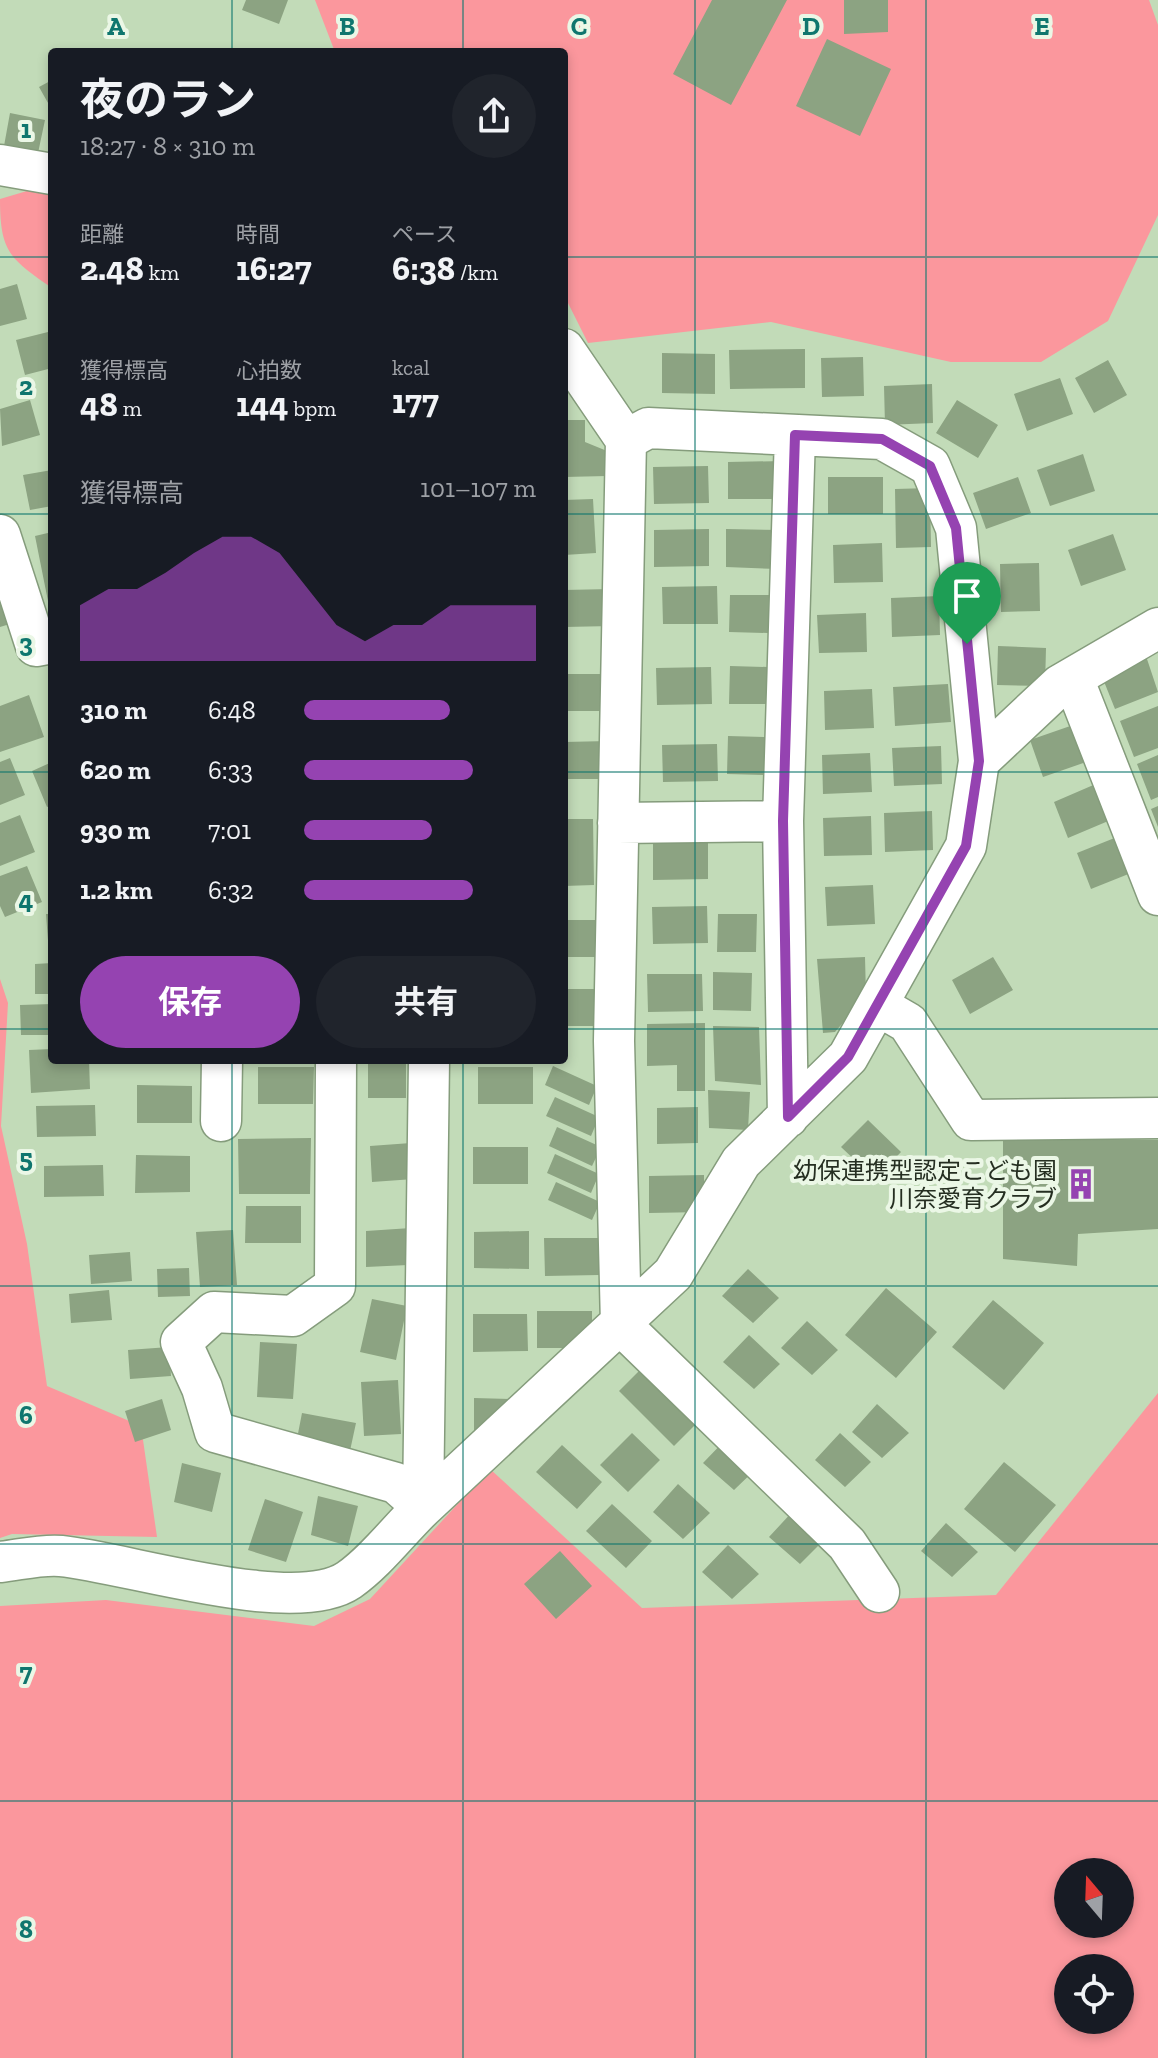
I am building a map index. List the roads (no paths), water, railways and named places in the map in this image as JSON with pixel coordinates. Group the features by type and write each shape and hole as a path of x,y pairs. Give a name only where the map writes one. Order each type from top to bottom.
{"street":[{"path":"0,165 48,173"},
{"path":"568,355 626,440 614,1041 621,1325 847,1544 879,1592"},
{"path":"0,1562 56,1555 127,1565 247,1591 303,1594 347,1581 673,1274 741,1162 848,1057 966,846 979,761 956,528 930,466 882,439 648,428 626,440"},
{"path":"788,1117 783,821 795,435"},
{"path":"0,535 36,646 48,644"},
{"path":"979,761 1060,685 1158,628"},
{"path":"1073,678 1158,895"},
{"path":"618,823 783,821"},
{"path":"877,1005 908,1023 971,1120 1158,1118"},
{"path":"221,1121 222,1064"},
{"path":"336,1064 335,1286 293,1316 214,1312 181,1342 202,1388 215,1432 396,1483 423,1507"},
{"path":"423,1507 429,1064"}],"place":[{"name":"幼保連携型認定こども園 川奈愛育クラブ","path":"1081,1184"}]}
